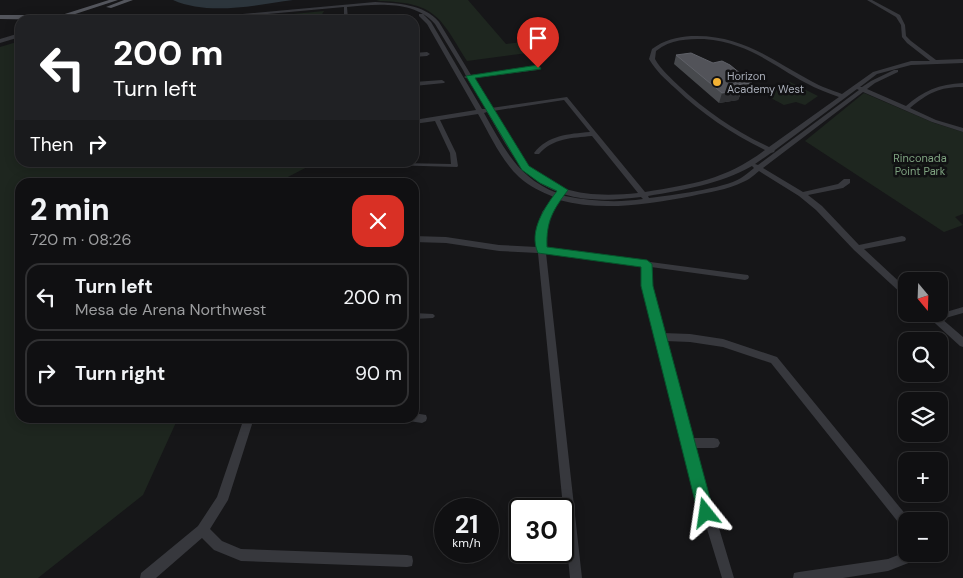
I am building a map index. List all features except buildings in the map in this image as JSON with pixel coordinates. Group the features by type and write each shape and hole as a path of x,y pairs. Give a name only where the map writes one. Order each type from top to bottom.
{"main road":[{"path":"66,15 115,0"},
{"path":"83,15 130,0"},
{"path":"0,17 15,16"}],"street":[{"path":"869,0 898,16 903,25 904,36 909,42 938,63"},
{"path":"243,15 364,4 404,6 419,10 435,20 525,168 560,193 594,197 624,198 713,182 732,175 751,164 869,76 888,68 963,61"},
{"path":"268,15 346,8 390,7 421,15 429,23 510,164 520,174 542,189 603,205 649,202 727,186 743,180 878,79 894,72 938,63 963,65"},
{"path":"346,8 346,15"},
{"path":"0,36 15,32"},
{"path":"0,41 15,36"},
{"path":"780,154 740,136 716,122 654,65 652,56 657,48 667,42 682,38 714,38 746,46 763,53 814,85 851,99"},
{"path":"419,55 427,54"},
{"path":"460,78 538,68"},
{"path":"419,84 442,82"},
{"path":"906,109 926,91 953,85 963,85"},
{"path":"953,85 963,92"},
{"path":"854,86 906,109 963,130"},
{"path":"419,121 565,98 649,202"},
{"path":"419,165 455,166 453,153 437,119"},
{"path":"537,153 543,145 555,140 594,134"},
{"path":"751,164 802,194 819,208 857,248 898,286"},
{"path":"802,194 840,186 847,181"},
{"path":"560,193 549,207 544,219 542,250 576,578"},
{"path":"857,248 902,239"},
{"path":"419,240 446,240 498,248 542,250 745,277"},
{"path":"647,264 647,286 660,337 706,513 728,578"},
{"path":"948,313 963,310"},
{"path":"419,316 430,316"},
{"path":"939,322 963,343"},
{"path":"660,337 690,338 723,344 774,360 898,512"},
{"path":"146,578 202,530 222,500 246,423"},
{"path":"688,443 714,444"},
{"path":"202,530 218,546 241,555 407,561"},
{"path":"799,578 888,565 898,561"}],"green space":[{"path":"468,0 506,44 546,39 558,49 467,61 449,32 433,14 411,4 376,1"},
{"path":"324,11 322,15 283,15"},
{"path":"15,42 15,167 307,167 286,178 15,178 15,423 176,423 143,495 38,578 0,578 0,47"},
{"path":"790,82 818,96 805,105 796,102 784,105 767,96"},
{"name":"Rinconada Point Park","path":"864,93 934,123 963,132 963,214 955,217 963,225 944,232 805,141"}],"shaded area":[{"path":"173,0 293,0 232,8 217,8 187,5"}],"place":[{"name":"Horizon Academy West","path":"717,82"}],"route":[{"path":"538,68 470,76 525,168 554,187 563,190 546,212 541,235 542,250 647,264 647,286 706,513"}]}
